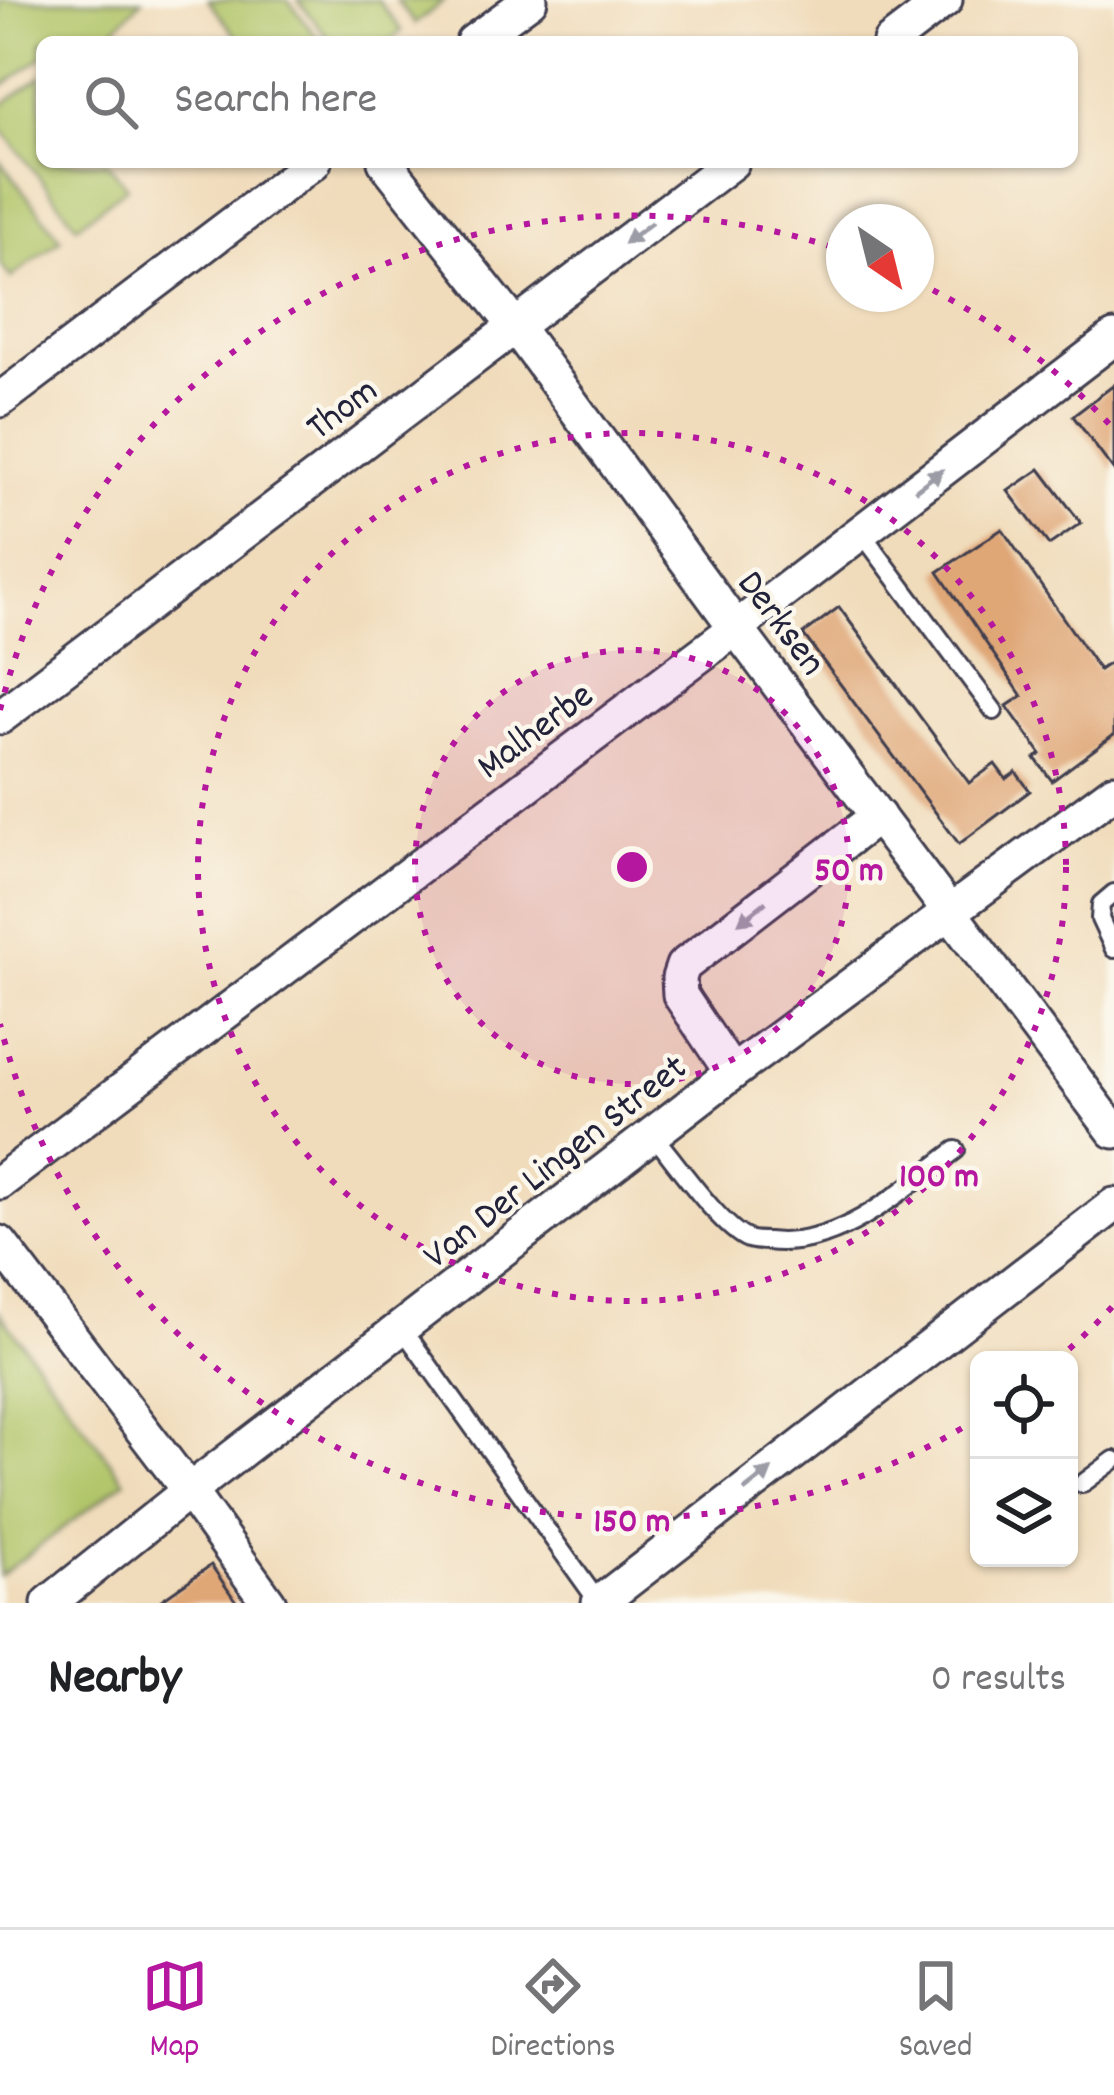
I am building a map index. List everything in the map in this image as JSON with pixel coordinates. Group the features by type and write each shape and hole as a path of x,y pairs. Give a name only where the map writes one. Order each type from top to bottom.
{"street":[{"path":"481,36 530,0"},
{"path":"898,36 942,1"},
{"path":"0,400 306,168"},
{"name":"Derksen","path":"390,168 515,326 1114,1131"},
{"name":"Thom","path":"3,709 724,168"},
{"name":"Malherbe","path":"0,1182 1114,338"},
{"name":"Van Der Lingen Street","path":"49,1603 732,1073 1114,791"},
{"path":"732,1073 680,994 683,966 878,816"},
{"path":"599,1603 1114,1205"},
{"path":"0,1243 269,1603"}],"lane":[{"path":"861,532 994,711"},
{"path":"1114,892 1101,904 1100,919 1114,949"},
{"path":"654,1136 724,1220 748,1239 780,1243 813,1240 859,1220 956,1150"},
{"path":"402,1328 599,1603"},
{"path":"1082,1484 1114,1460"}],"green space":[{"path":"0,0 142,0 107,36 36,36 36,61 0,88"},
{"path":"208,0 288,0 316,36 236,36"},
{"path":"298,0 378,0 402,31 396,36 326,36"},
{"path":"396,0 445,0 415,24"},
{"path":"36,80 36,168 112,168 127,187 77,226 0,127 0,107"},
{"path":"0,161 61,239 11,278 0,264"},
{"path":"0,1313 125,1481 0,1576"}],"building":[{"path":"1114,385 1114,471 1073,416"},
{"path":"1040,469 1081,523 1049,545 1008,491"},
{"path":"1002,529 1099,670 1114,660 1114,735 1052,781 1035,758 1041,754 1007,706 1022,696 938,572"},
{"path":"839,607 969,783 995,764 1006,779 1016,772 1030,791 959,844 803,634"},
{"path":"211,1565 237,1603 157,1603"}]}
